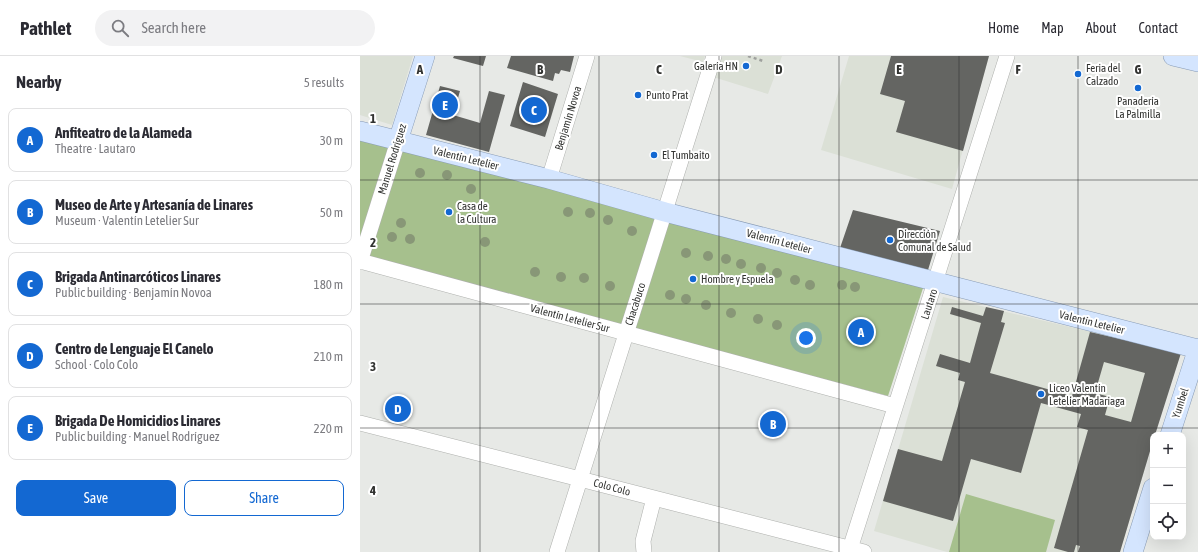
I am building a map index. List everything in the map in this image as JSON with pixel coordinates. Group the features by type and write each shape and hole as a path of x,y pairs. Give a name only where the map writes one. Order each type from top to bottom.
{"main road":[{"name":"Manuel Rodríguez","path":"398,141 425,56"},
{"path":"1173,56 1198,62"},
{"name":"Valentín Letelier","path":"360,131 549,179 665,212 1198,349"},
{"name":"Yumbel","path":"1171,432 1198,349"},
{"path":"1133,552 1150,498"}],"street":[{"name":"Benjamín Novoa","path":"549,179 587,56"},
{"name":"Chacabuco","path":"557,552 714,56"},
{"name":"Lautaro","path":"854,551 895,406 936,282 1007,56"},
{"name":"Manuel Rodríguez","path":"360,262 398,141"},
{"name":"Valentín Letelier Sur","path":"360,262 895,406"},
{"name":"Colo Colo","path":"360,423 854,551"},
{"path":"644,552 643,541 654,498"}],"path":[{"path":"748,56 763,61"}],"shaded area":[{"path":"360,56 413,56 392,125 360,115"},
{"path":"680,56 705,56 703,62"},
{"name":"Galería HN","path":"716,56 782,56 768,94 710,76"},
{"path":"849,56 989,56 952,189 821,150"},
{"name":"Liceo Valentín Letelier Madariaga","path":"943,297 1181,353 1154,432 1150,432 1150,451 1120,552 947,552 874,531"}],"green space":[{"path":"360,140 924,285 888,396 360,257"},
{"path":"966,494 1055,520 1046,552 949,552"}],"building":[{"path":"454,56 486,56 483,66 453,58"},
{"path":"511,56 574,56 570,72 561,70 559,74 555,73 553,81 507,68"},
{"path":"891,56 989,56 963,151 896,132 905,101 880,94"},
{"path":"523,82 558,94 545,137 510,126"},
{"path":"440,86 460,91 453,115 480,123 489,91 505,95 489,152 426,135"},
{"name":"Dirección Comunal de Salud","path":"853,210 940,231 928,270 840,248"},
{"path":"952,307 983,316 986,307 1004,311 1001,322 1005,323 990,373 1072,396 1090,332 1181,353 1156,432 1150,432 1150,451 1120,552 1078,552 1080,546 1076,545 1074,552 1054,548 1088,430 1077,427 1081,414 1041,403 1021,473 971,459 953,521 883,501 898,449 942,461 965,382 958,380 960,373 936,366 940,354 970,363 981,323 950,314","holes":["1104,362 1145,373 1131,422 1105,415 1110,397 1095,393"]}],"place":[{"name":"Galería HN","path":"746,66"},
{"name":"Feria del Calzado","path":"1078,74"},
{"name":"Panadería La Palmilla","path":"1138,88"},
{"name":"Punto Prat","path":"638,95"},
{"name":"Brigada De Homicidios Linares","path":"445,105"},
{"name":"Brigada Antinarcóticos Linares","path":"534,110"},
{"name":"El Tumbaito","path":"654,155"},
{"name":"Casa de la Cultura","path":"449,212"},
{"name":"Dirección Comunal de Salud","path":"890,240"},
{"name":"Hombre y Espuela","path":"693,279"},
{"name":"Anfiteatro de la Alameda","path":"861,332"},
{"name":"Liceo Valentín Letelier Madariaga","path":"1041,394"},
{"name":"Centro de Lenguaje El Canelo","path":"398,409"},
{"name":"Museo de Arte y Artesanía de Linares","path":"773,424"}]}
